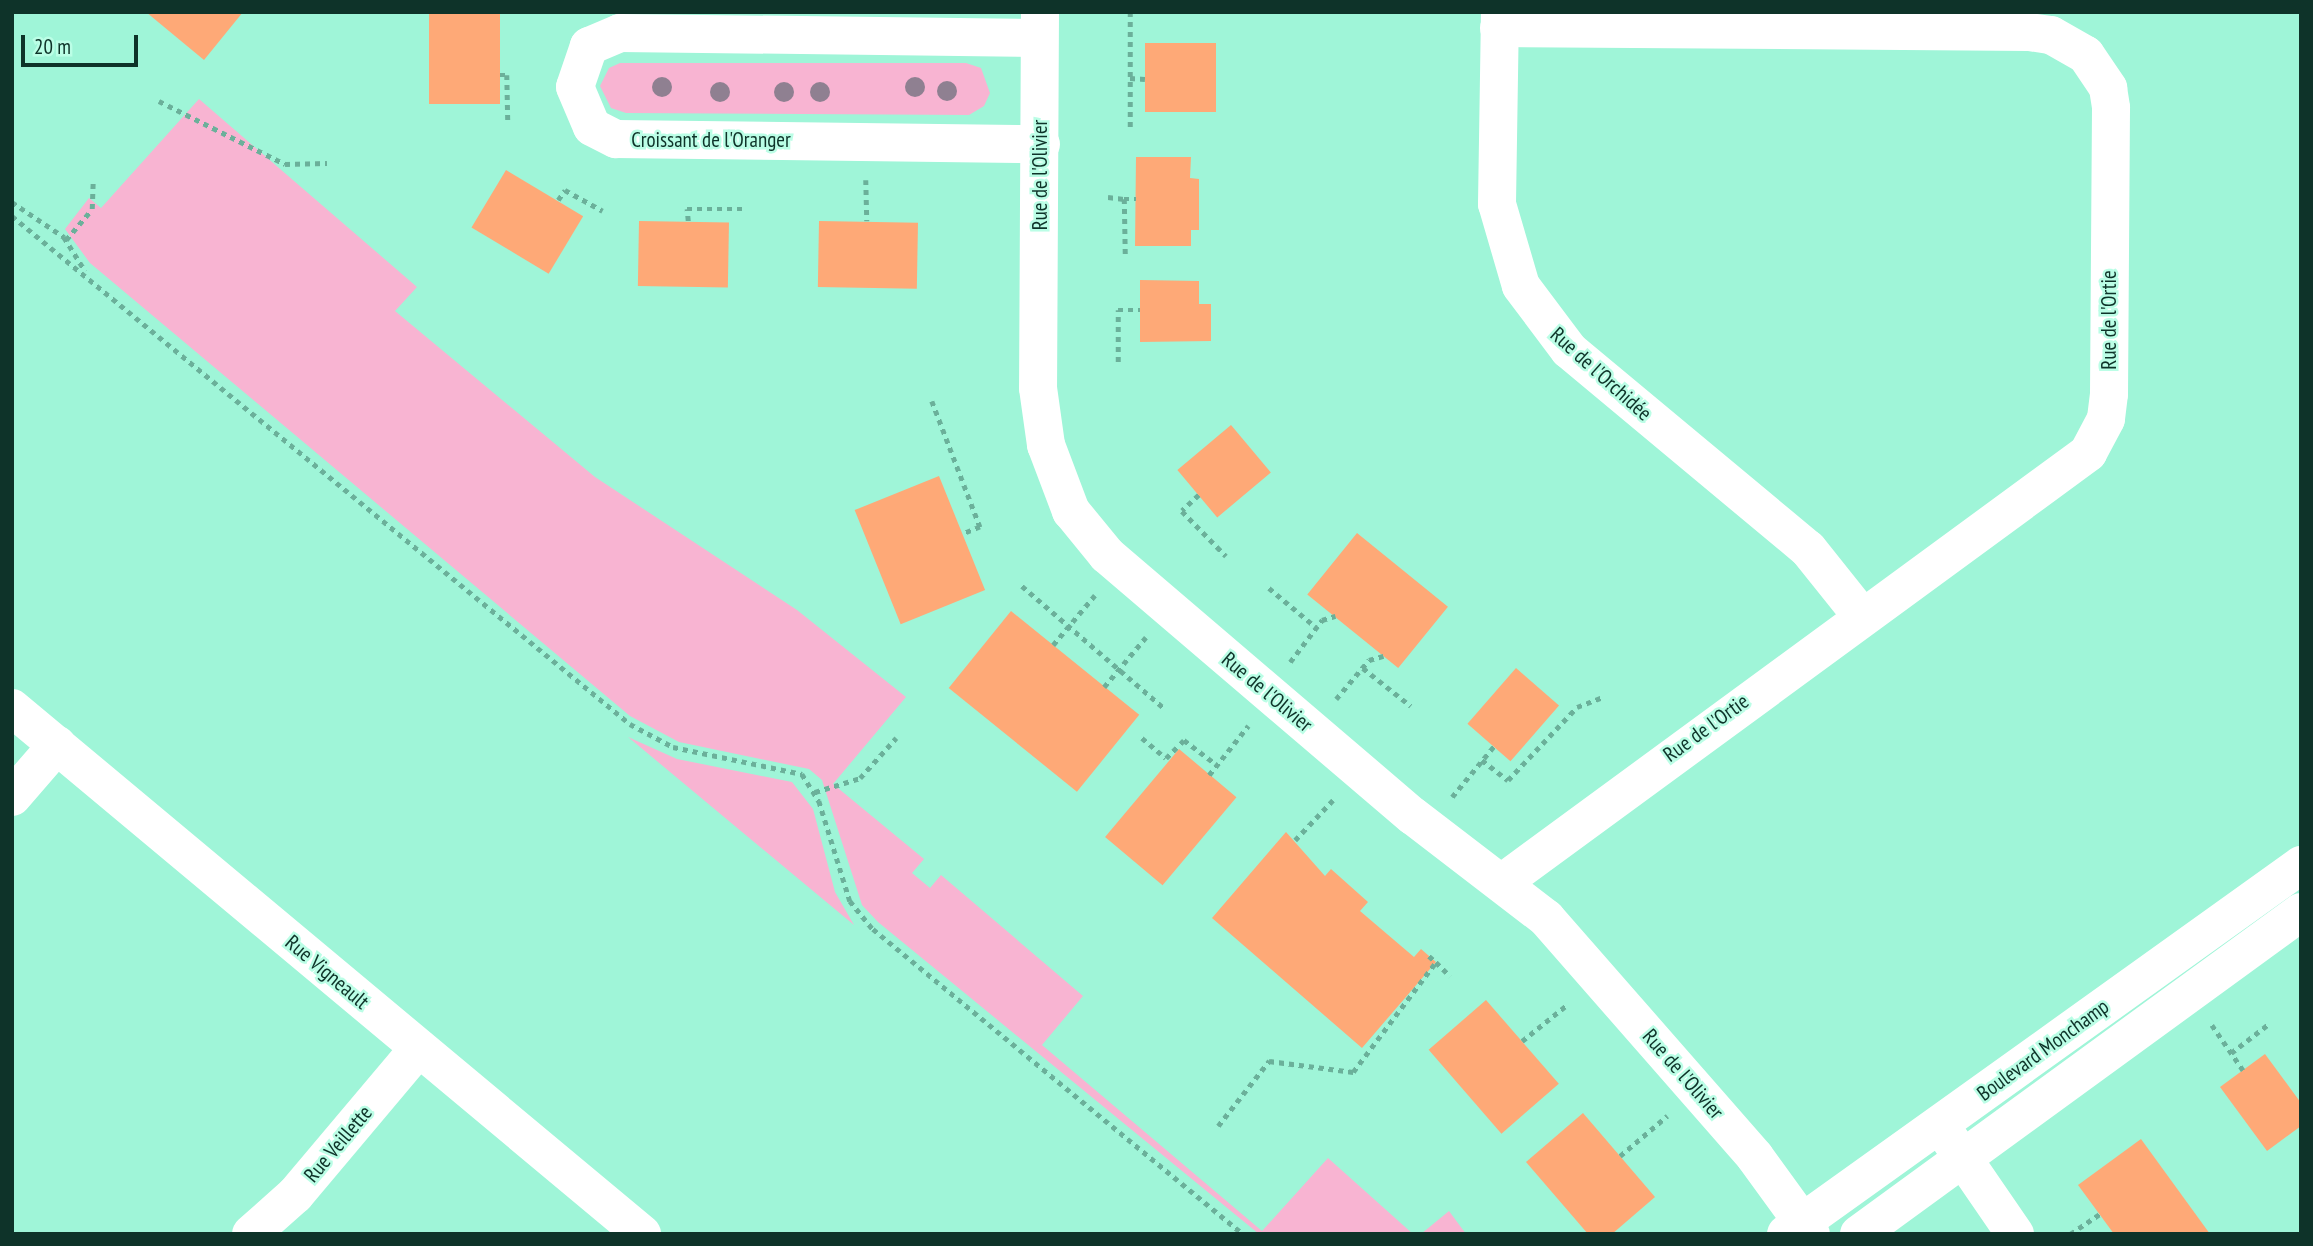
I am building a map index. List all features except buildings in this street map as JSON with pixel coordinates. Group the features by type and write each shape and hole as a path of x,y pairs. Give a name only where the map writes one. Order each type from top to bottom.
{"street":[{"name":"Rue de l'Ortie","path":"1499,20 2029,32 2071,44 2099,71 2111,108 2109,394 2098,436 2071,468 1860,614 1503,882"},
{"name":"Rue de l'Orchidée","path":"1499,20 1497,204 1521,286 1569,350 1808,549 1860,614"},
{"name":"Croissant de l'Oranger","path":"1040,25 620,33 589,46 575,88 592,127 616,139 1041,144"},
{"name":"Rue de l'Olivier","path":"1040,25 1040,418 1071,511 1120,566 1170,609 1279,682 1579,953 1800,1230"},
{"name":"Rue Vigneault","path":"12,708 642,1234"},
{"path":"12,797 57,745"},
{"name":"Boulevard Monchamp","path":"1800,1230 1940,1124 2301,865"},
{"name":"Boulevard Monchamp","path":"1858,1234 2301,912"},
{"name":"Rue Veillette","path":"251,1234 295,1195 419,1048"},
{"path":"1940,1124 2015,1234"}],"path":[{"path":"1130,12 1130,127"},
{"path":"500,75 507,75 508,122"},
{"path":"1130,78 1145,79"},
{"path":"159,101 285,164 327,163"},
{"path":"866,167 867,221"},
{"path":"66,240 92,209 93,182"},
{"path":"558,200 565,190 603,211"},
{"path":"1108,197 1136,200"},
{"path":"1124,199 1125,254"},
{"path":"12,202 66,240 85,272"},
{"path":"688,221 687,209 746,209"},
{"path":"12,216 85,272 630,724 673,747 802,774 814,792 843,885 873,929 1242,1234"},
{"path":"1118,362 1118,310 1140,310"},
{"path":"932,401 980,527 962,534"},
{"path":"1199,495 1182,511 1226,556"},
{"path":"1053,645 1120,566"},
{"path":"1022,586 1165,709"},
{"path":"1269,588 1317,628"},
{"path":"1104,687 1170,609"},
{"path":"1209,775 1317,628 1335,616"},
{"path":"1331,705 1363,668 1383,656"},
{"path":"1363,668 1411,706"},
{"path":"1482,760 1508,780 1577,707 1601,698"},
{"path":"814,792 860,778 896,738"},
{"path":"1142,738 1166,758 1184,740 1217,765"},
{"path":"1448,802 1494,746"},
{"path":"1296,841 1340,793"},
{"path":"1429,956 1450,976"},
{"path":"1218,1126 1269,1061 1353,1072 1436,962"},
{"path":"1522,1041 1577,997"},
{"path":"2231,1052 2270,1023"},
{"path":"2212,1025 2243,1070"},
{"path":"1619,1156 1675,1110"},
{"path":"2070,1234 2100,1214"}],"shaded area":[{"path":"620,63 966,63 981,68 990,93 984,106 969,115 626,113 611,108 600,86 609,68"},
{"path":"199,99 417,287 395,311 595,477 797,610 906,697 833,784 924,859 912,873 930,888 941,875 1083,996 1042,1045 1262,1231 1328,1158 1413,1234 1259,1234 878,922 862,905 822,780 809,769 679,742 630,716 90,263 65,229 89,198 101,208"},
{"path":"628,737 677,759 792,782 813,809 835,892 854,925"},
{"path":"1449,1211 1466,1234 1421,1234"}]}
